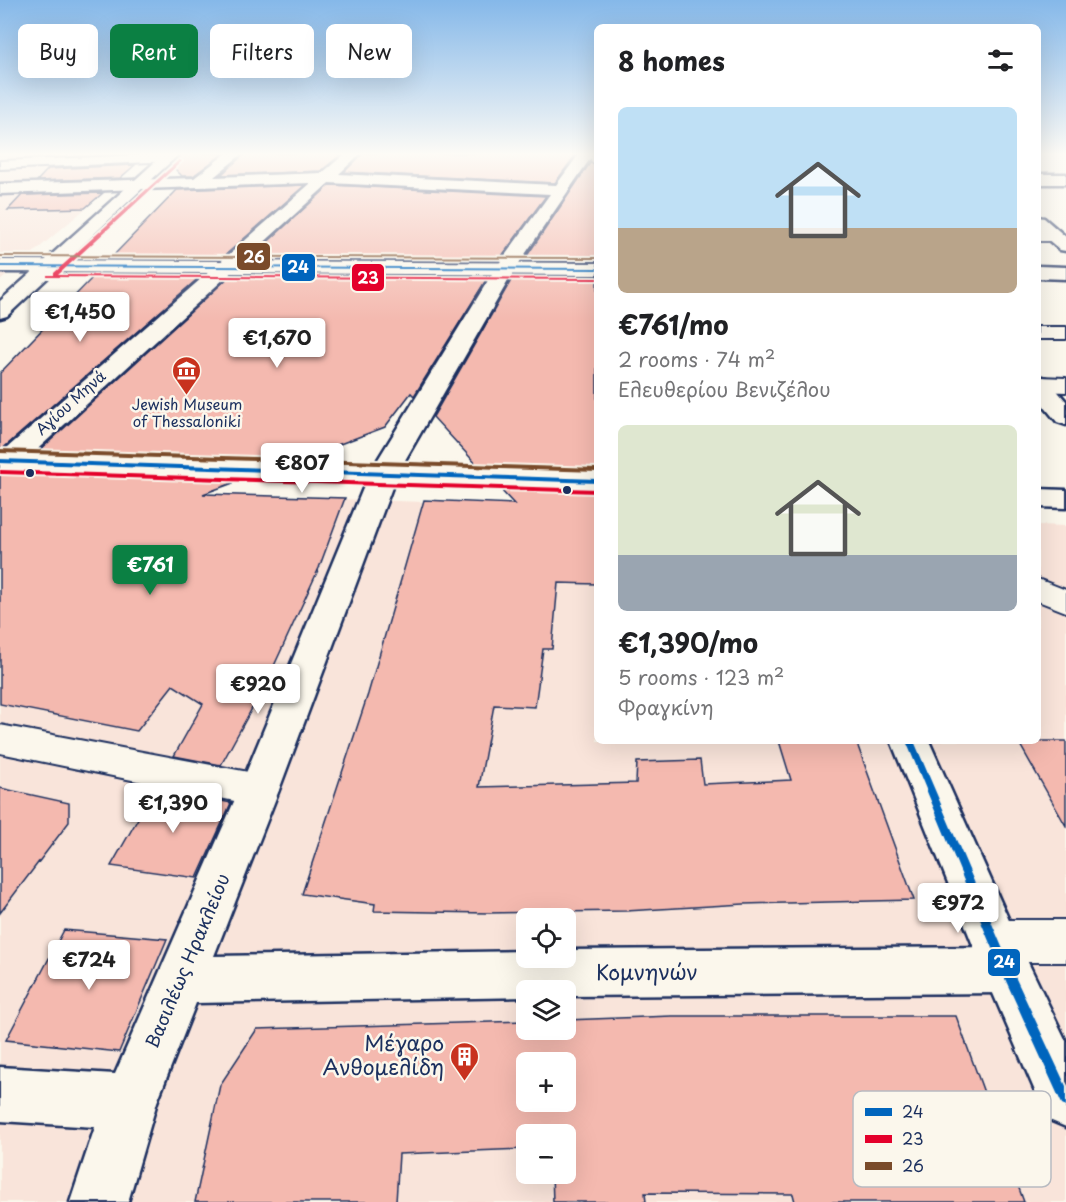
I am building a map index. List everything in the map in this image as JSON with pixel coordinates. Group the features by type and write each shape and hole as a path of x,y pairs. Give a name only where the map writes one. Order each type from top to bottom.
{"street":[{"path":"0,312 111,209"},
{"name":"Αγίου Μηνά","path":"4,461 288,209"},
{"name":"Βασιλέως Ηρακλείου","path":"99,1202 130,1102 259,790 383,474 505,269 548,209"},
{"path":"1041,226 1053,240"},
{"path":"0,266 594,269"},
{"path":"1041,272 1066,273"},
{"path":"1041,333 1066,333"},
{"path":"1041,384 1066,385"},
{"path":"1041,388 1066,417"},
{"path":"4,461 594,481"},
{"path":"1041,498 1066,499"},
{"path":"1041,590 1066,602"},
{"path":"0,739 259,790"},
{"path":"911,744 1066,1100"},
{"path":"1002,955 1066,942"},
{"name":"Κομνηνών","path":"179,980 1002,955"},
{"path":"0,1094 130,1102"}],"shaded area":[{"path":"0,209 85,209 0,281"},
{"path":"0,487 594,508 594,744 1041,744 1041,525 1066,526 1066,1202 0,1202"}],"building":[{"path":"158,209 278,209 221,259 111,258"},
{"path":"304,209 536,209 499,260 249,259"},
{"path":"559,209 594,209 594,261 524,260"},
{"path":"95,275 202,275 0,451 0,373"},
{"path":"231,275 488,277 414,396 411,393 385,427 295,461 38,452"},
{"path":"513,277 594,277 594,471 479,467 433,417"},
{"path":"0,471 244,479 203,494 345,498 319,568 267,681 221,765 174,756 203,704 173,685 137,731 0,704"},
{"path":"499,488 594,491 594,584 558,583 552,649 543,649 535,707 494,705 479,787 636,783 637,762 700,760 703,784 791,780 780,744 857,744 914,900 744,904 626,911 576,912 576,908 516,908 516,913 488,913 374,911 375,904 302,894 368,694 424,500 514,504"},
{"path":"1066,741 1066,826 1020,744"},
{"path":"156,787 231,803 197,878 111,866"},
{"path":"0,788 69,803 69,822 0,913"},
{"path":"64,930 167,939 119,1052 6,1040"},
{"path":"672,1016 956,1016 983,1091 853,1091 853,1187 1019,1187 1024,1202 795,1202 793,1194 645,1193 646,1202 553,1202 552,1184 576,1184 576,1124 516,1124 516,1149 399,1154 396,1202 195,1202 220,1085 257,1029 516,1021 516,1040 576,1040 576,1020"}],"transit line":[{"name":"23","path":"56,274 127,209"},
{"name":"26","path":"0,256 594,258"},
{"name":"24","path":"0,266 594,269"},
{"name":"23","path":"49,276 594,279"},
{"name":"26","path":"0,451 594,470"},
{"name":"24","path":"0,461 594,481"},
{"name":"23","path":"0,472 594,491"},
{"name":"24","path":"911,744 1007,970 1066,1100"}],"place":[{"name":"Jewish Museum of Thessaloniki","path":"187,396"},
{"name":"Μέγαρο Ανθομελίδη","path":"465,1082"}]}
